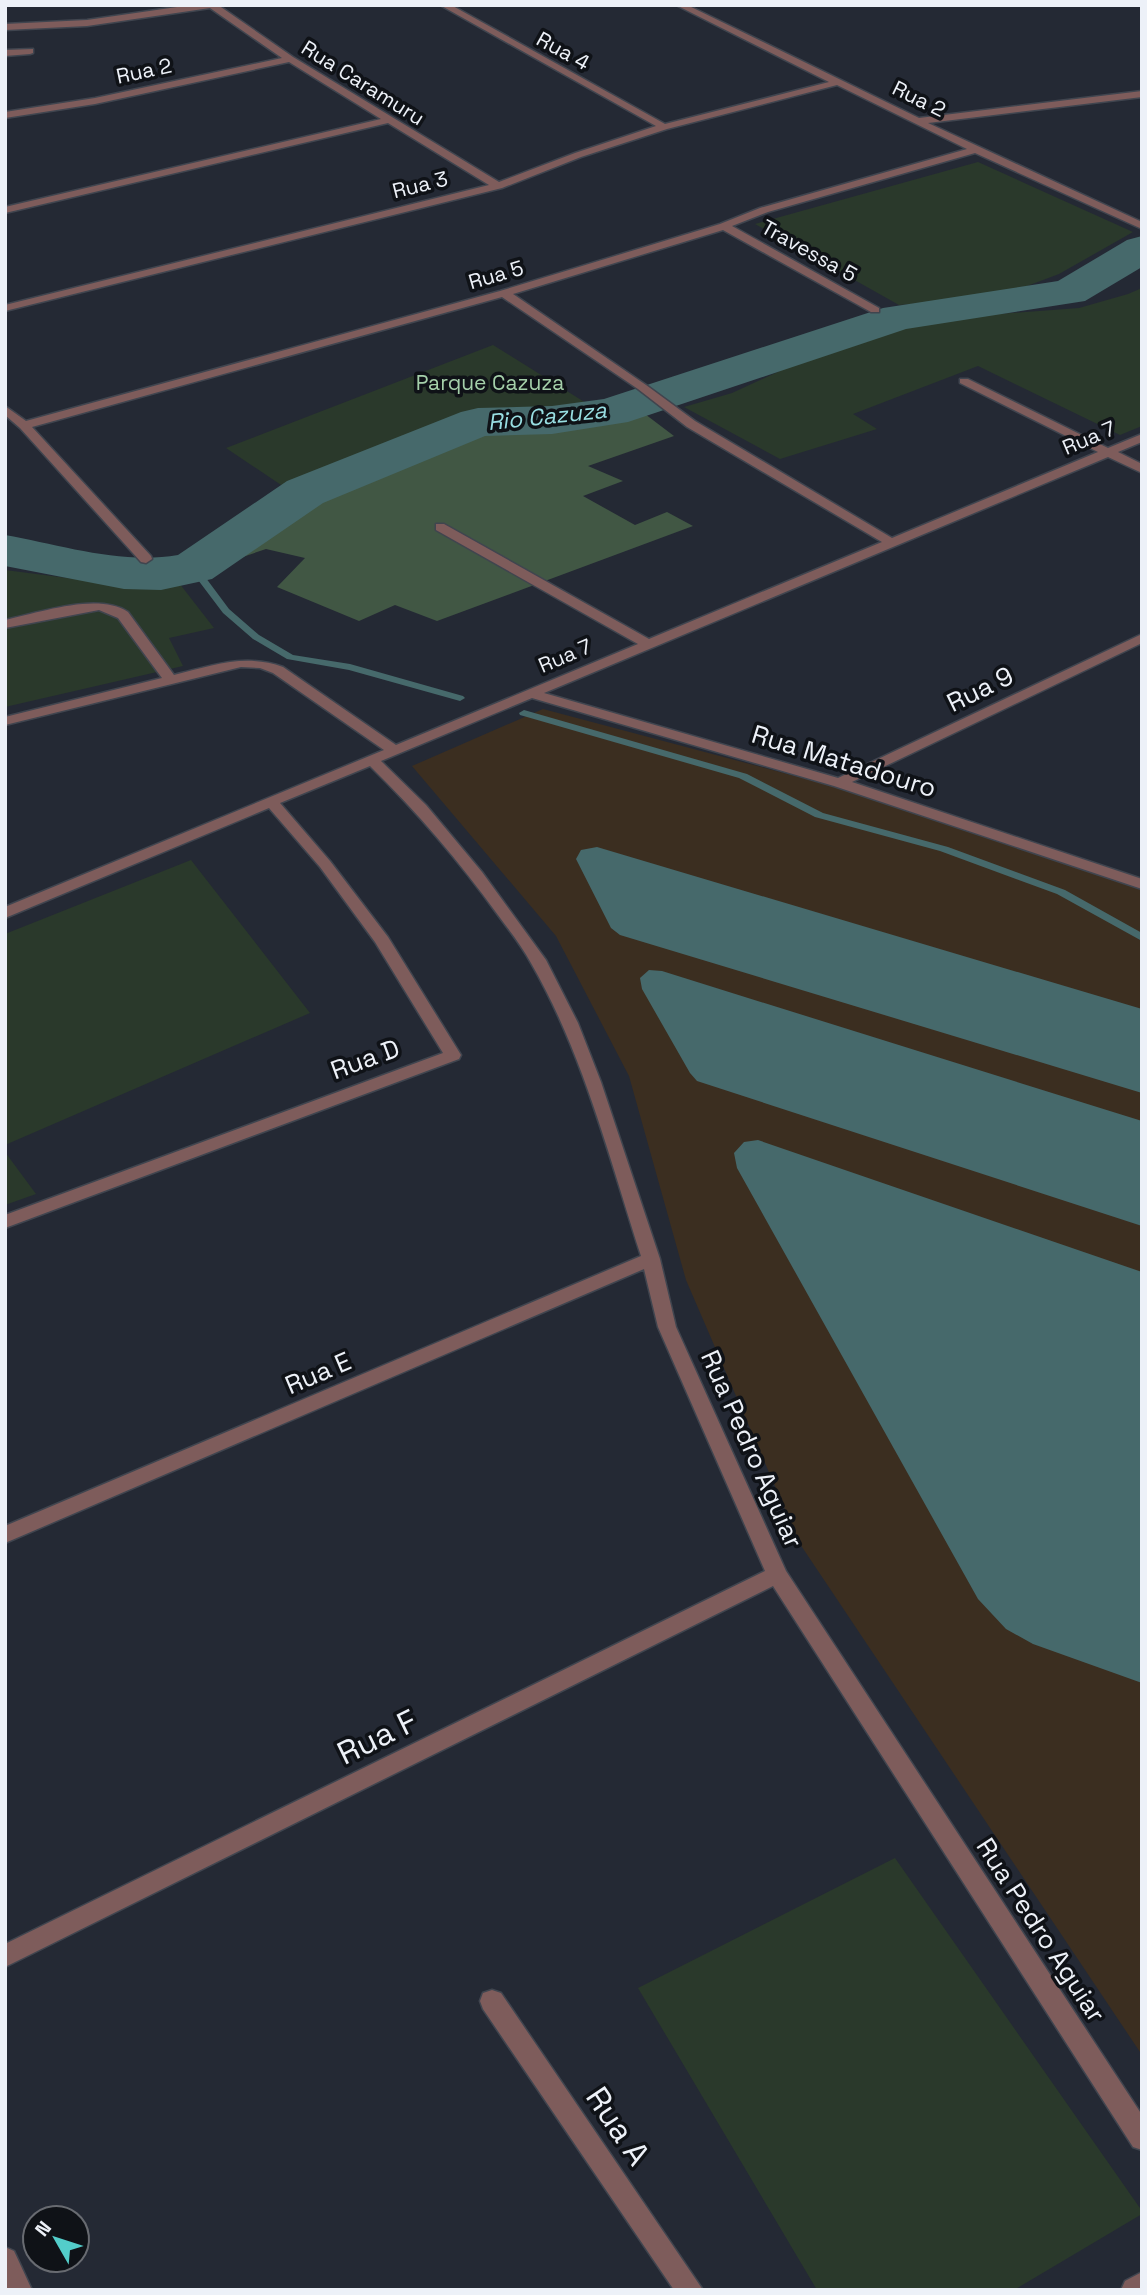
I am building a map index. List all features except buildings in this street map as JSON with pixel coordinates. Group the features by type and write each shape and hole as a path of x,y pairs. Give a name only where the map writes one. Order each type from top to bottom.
{"street":[{"path":"5,27 87,23 211,5"},
{"name":"Rua Caramuru","path":"211,5 290,59 498,186"},
{"name":"Rua 4","path":"444,5 664,127"},
{"name":"Rua 2","path":"680,5 976,150 1142,226"},
{"path":"5,54 30,51"},
{"name":"Rua 2","path":"5,115 95,101 290,59"},
{"name":"Rua 3","path":"5,308 498,186 578,155 664,127 839,82"},
{"path":"919,121 1142,94"},
{"path":"5,210 389,120"},
{"name":"Rua 5","path":"24,425 504,293 724,226 764,209 976,150"},
{"name":"Travessa 5","path":"724,226 875,310"},
{"path":"504,293 642,387 675,414 892,543"},
{"path":"964,381 1142,469"},
{"path":"5,409 24,425 146,559"},
{"name":"Rua 7","path":"5,913 1142,438"},
{"path":"440,527 648,644"},
{"path":"5,624 99,606 114,609 123,615 170,679"},
{"name":"Rua 9","path":"839,783 1142,638"},
{"path":"5,722 240,663 262,664 278,670 394,750"},
{"name":"Rua Matadouro","path":"530,693 839,783 1142,884"},
{"name":"Rua Pedro Aguiar","path":"372,760 421,808 477,875 538,960 570,1023 651,1259 667,1327 777,1574 1142,2138"},
{"name":"Rua D","path":"5,1222 453,1055 382,940 325,864 272,803"},
{"name":"Rua E","path":"5,1535 651,1259"},
{"name":"Rua F","path":"5,1956 777,1574"},
{"name":"Rua A","path":"492,2000 690,2290"},
{"path":"5,2260 19,2290"},
{"path":"1134,2290 1142,2285"}],"shaded area":[{"path":"637,408 674,436 588,466 623,481 583,496 635,525 667,512 693,526 437,621 395,605 359,621 277,587 305,558 266,549 219,565 337,488 464,435 570,412"},
{"path":"543,709 844,789 1142,890 1142,2055 800,1544 686,1280 629,1076 556,936 412,766"},
{"path":"597,847 1142,1009 1142,1093 620,935 611,928 576,859 581,850"},
{"path":"649,970 662,971 1142,1121 1142,1226 697,1081 642,989 640,978"},
{"path":"758,1140 1142,1272 1142,1683 1033,1644 1006,1629 978,1599 737,1168 734,1153 744,1142"}],"green space":[{"path":"978,162 1133,232 1059,274 1027,286 970,299 899,305 755,224"},
{"path":"1142,288 1142,426 1120,435 978,366 853,414 877,429 780,459 684,407 732,393 808,358 912,325 972,316 1079,308"},
{"name":"Parque Cazuza","path":"493,345 586,403 475,420 293,493 226,448"},
{"path":"5,570 83,580 176,579 214,628 169,638 183,666 5,707"},
{"path":"191,860 310,1013 5,1145 5,934"},
{"path":"5,1152 36,1194 5,1205"},
{"path":"895,1858 1142,2211 1142,2214 1014,2290 817,2290 638,1988"}],"waterway":[{"name":"Rio Cazuza","path":"5,550 124,573 161,574 194,568 305,492 478,422 552,420 611,412 899,317 1070,292 1142,249"},
{"path":"194,568 226,611 256,637 290,657 350,667 460,698"},
{"path":"524,713 743,776 819,815 944,849 1061,892 1142,938"}]}
